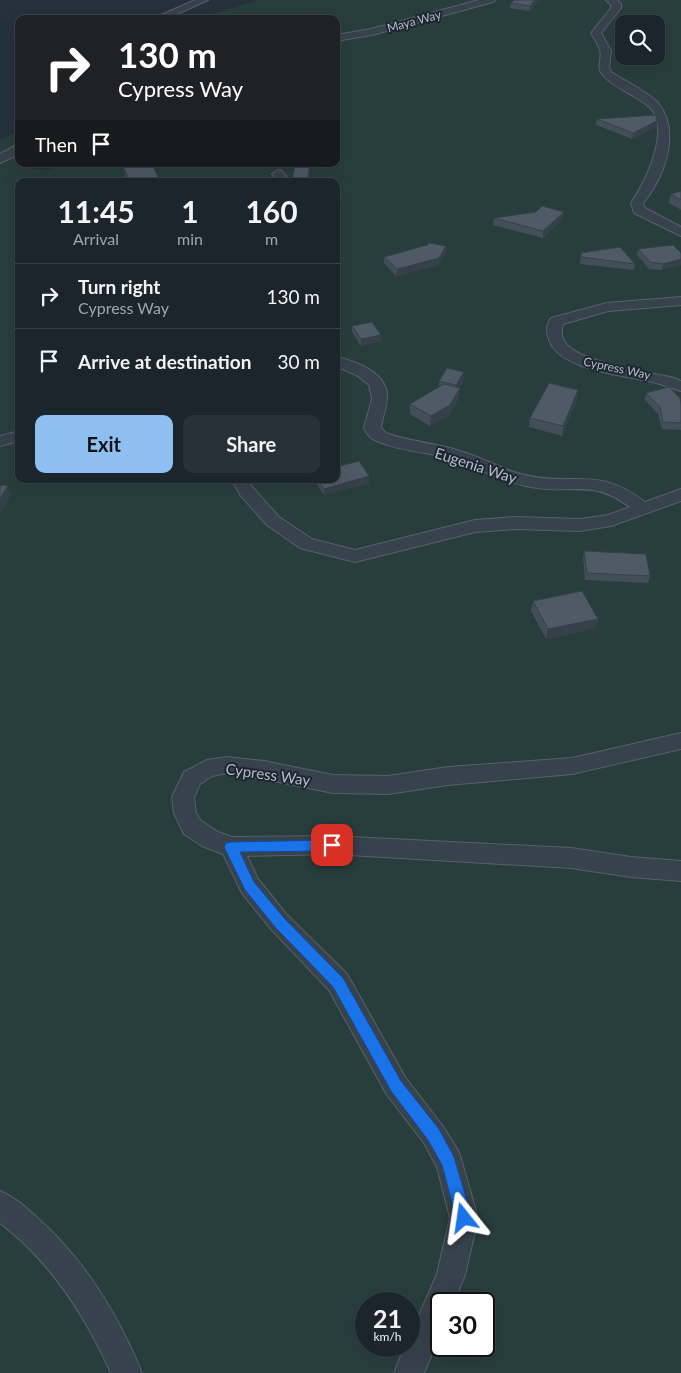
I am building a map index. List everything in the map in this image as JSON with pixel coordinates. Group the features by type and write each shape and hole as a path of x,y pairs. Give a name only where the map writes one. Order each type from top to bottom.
{"street":[{"path":"167,15 203,0"},
{"name":"Maya Way","path":"340,37 372,32 490,0"},
{"path":"611,0 616,4 616,8 596,33 606,51 604,68 607,74 654,104 658,111 664,137 663,153 644,196 637,203 637,206 639,210 681,232"},
{"path":"0,158 15,151"},
{"name":"Cypress Way","path":"681,301 607,307 556,321 554,334 556,342 562,349 581,362 656,377 672,381 681,386"},
{"name":"Eugenia Way","path":"340,363 375,382 379,392 380,403 371,424 372,430 377,436 402,445 454,454 532,482 610,487 643,509"},
{"path":"0,441 15,437"},
{"path":"241,483 273,521 306,544 355,556 476,526 515,522 580,525 611,520 681,495"},
{"name":"Cypress Way","path":"681,741 572,766 448,776 388,785 333,784 264,770 227,765 207,769 192,778 183,797 185,813 192,827 210,839 231,847 352,846 571,858 631,867 681,871"},
{"path":"231,847 250,886 279,922 338,982 396,1086 433,1134 449,1162 464,1218 450,1275 409,1373"},
{"path":"0,1205 22,1222 59,1260 96,1310 127,1373"}],"green space":[{"path":"259,0 681,0 681,1373 0,1373 0,140 15,133 15,167 45,170 57,167 340,167 340,15 208,15"}],"building":[{"path":"514,0 535,0 530,6 511,3"},
{"path":"656,115 657,121 633,133 597,119"},
{"path":"123,167 153,167 159,178 129,178"},
{"path":"295,167 310,167 308,178 293,178"},
{"path":"681,191 681,200 671,194"},
{"path":"542,206 564,212 543,231 494,218 536,212"},
{"path":"429,243 446,246 439,258 397,269 384,257 427,245"},
{"path":"673,245 681,253 681,259 663,264 650,262 638,249"},
{"path":"620,247 635,264 581,257 581,253"},
{"path":"372,322 381,335 361,339 352,326"},
{"path":"447,368 464,372 456,385 439,381"},
{"path":"549,383 578,390 563,426 530,418"},
{"path":"444,384 460,388 450,405 431,416 410,404"},
{"path":"669,387 680,398 681,423 663,422 660,407 646,393"},
{"path":"359,461 369,476 324,489 320,483 340,483 340,466"},
{"path":"0,485 8,486 0,498"},
{"path":"584,551 646,554 650,576 587,573"},
{"path":"582,591 598,619 548,629 533,601"}],"route":[{"path":"332,845 231,847 250,886 279,922 338,982 396,1086 433,1134 449,1162 464,1218"}]}
